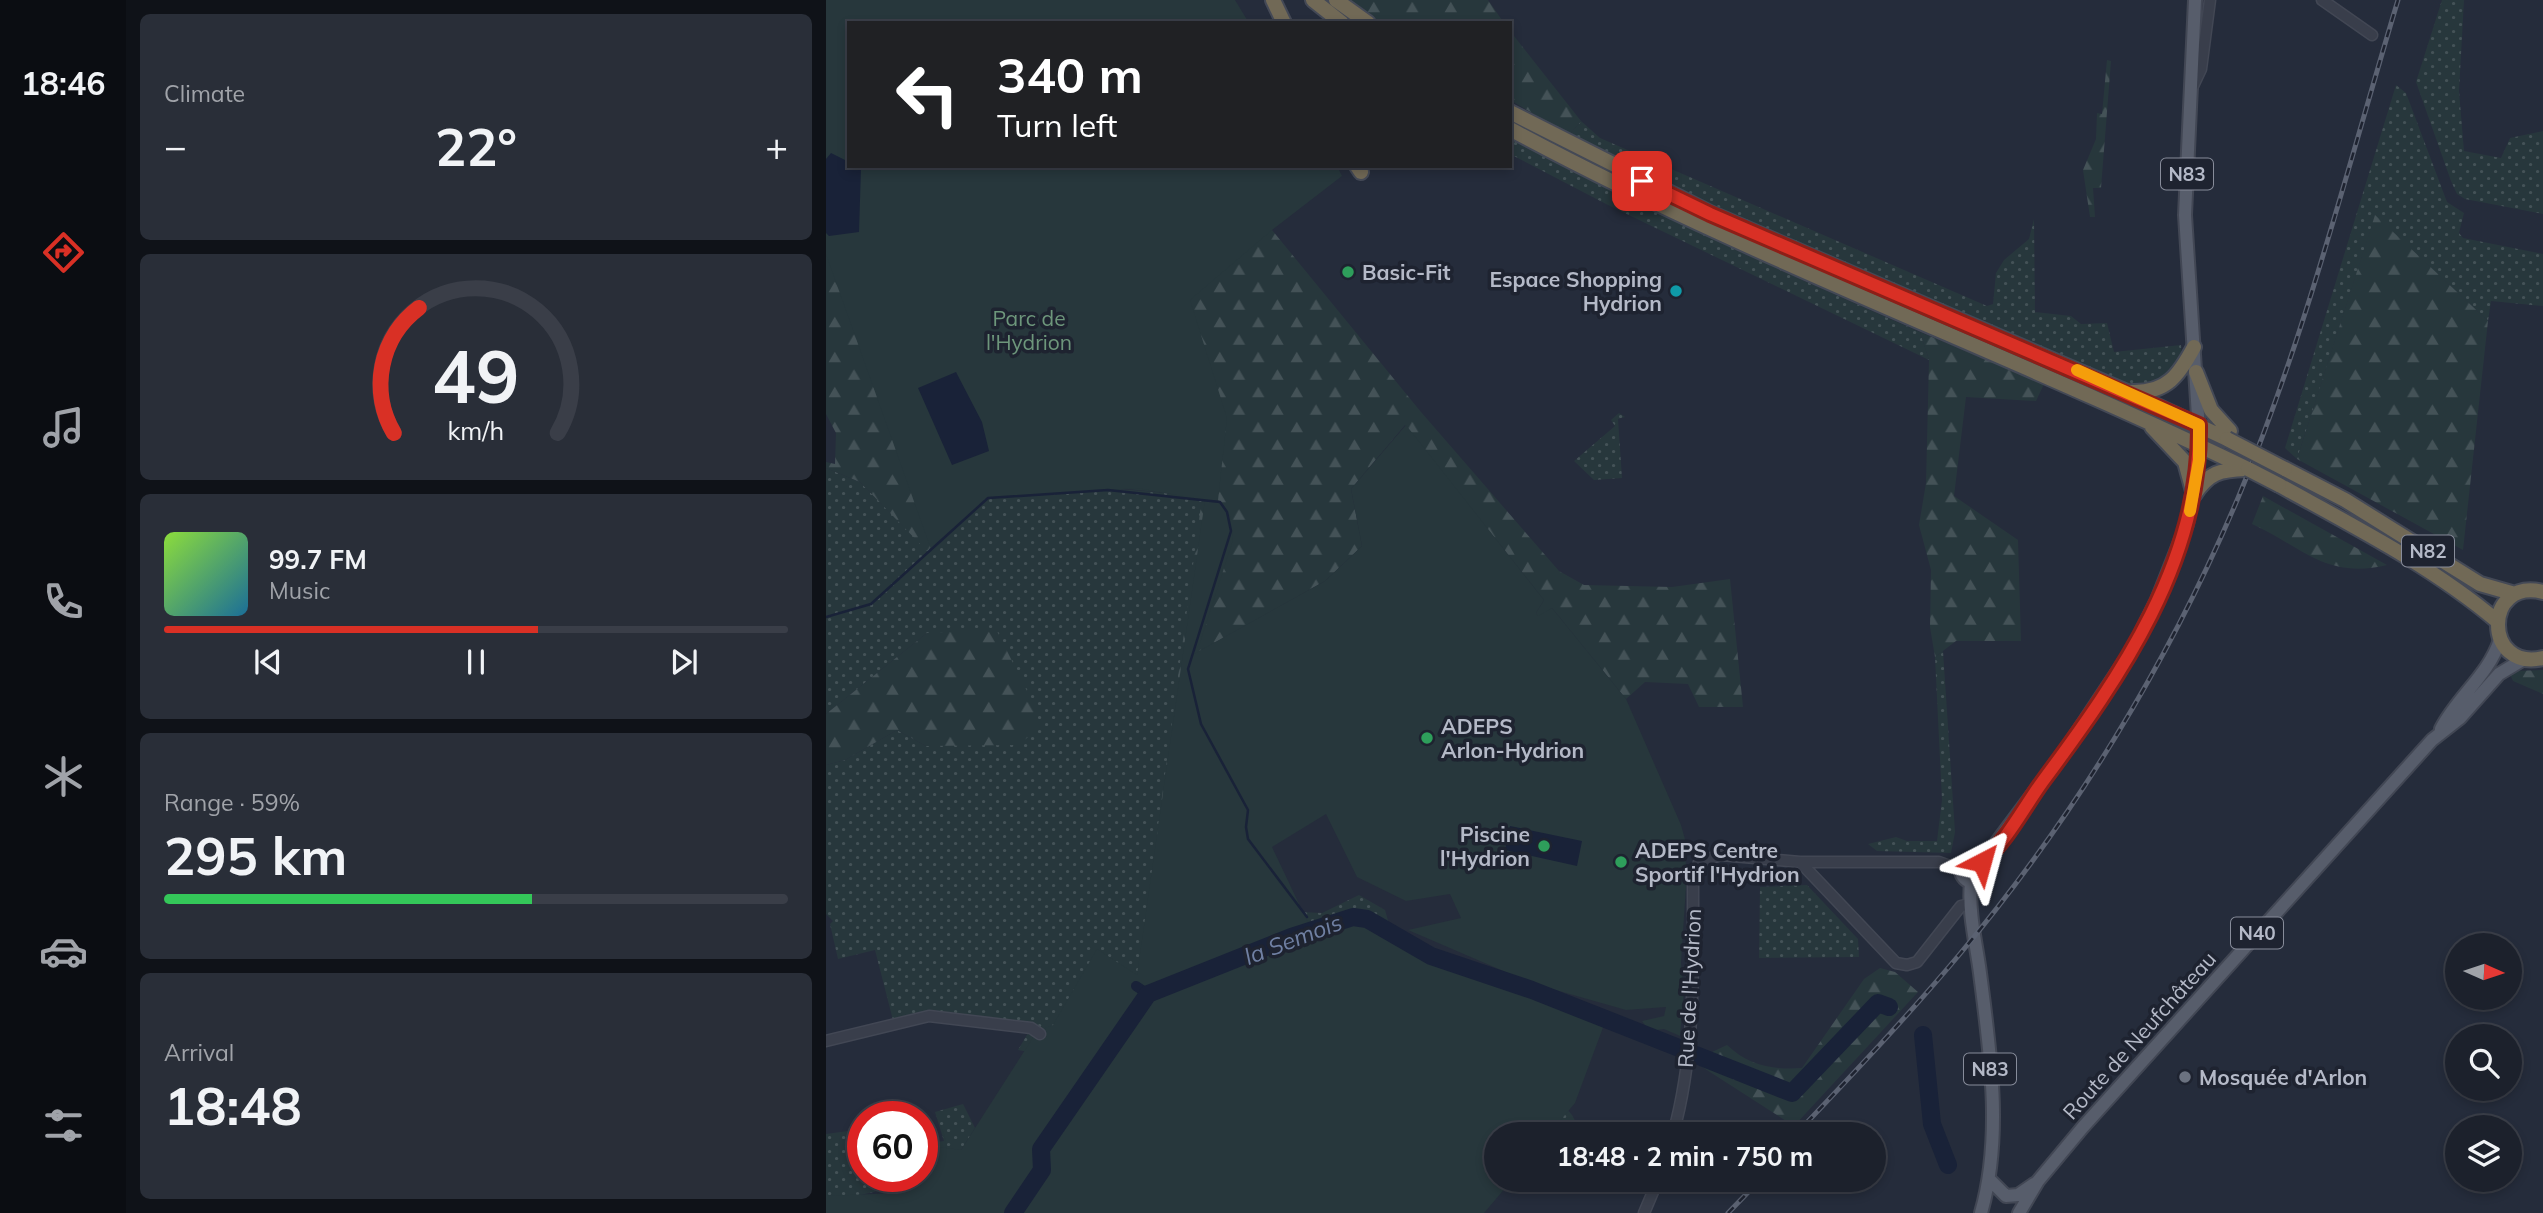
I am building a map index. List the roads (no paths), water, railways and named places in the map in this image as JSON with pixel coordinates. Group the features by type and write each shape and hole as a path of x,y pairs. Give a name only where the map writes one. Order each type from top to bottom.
{"highway":[{"path":"1273,0 1283,21"},
{"path":"1313,0 1339,21"},
{"path":"1336,0 1365,21"},
{"path":"1512,113 1710,214 2199,425 2229,435"},
{"name":"N82","path":"1512,130 1706,229 2150,423 2200,447 2220,464 2248,469 2377,540 2471,598 2497,621"},
{"path":"2127,392 2160,389 2174,381 2194,348"},
{"path":"2196,372 2211,410 2229,435"},
{"path":"2150,423 2185,462 2194,495"},
{"name":"N82","path":"2229,435 2345,500 2480,584 2515,594"},
{"path":"2194,495 2204,478 2220,464"},
{"path":"2543,592 2525,590 2515,594 2506,601 2497,621 2500,640 2514,655 2524,659 2543,658"}],"main road":[{"name":"N83","path":"1982,1212 1989,1179 1993,1100 1984,1003 1970,904 1971,882 1984,876 1982,862 2065,751 2132,650 2180,548 2194,495 2200,447 2185,215 2194,0"},
{"name":"Route de Neufchâteau","path":"2438,733 2448,714 2488,668 2500,640"},
{"name":"Route de Neufchâteau","path":"2019,1213 2038,1181 2176,1021 2438,733 2459,718 2499,674 2524,659"},
{"path":"1971,882 1965,879 1961,870 1968,858 1982,862"},
{"path":"1989,1179 2000,1193 2012,1196 2038,1181"}],"street":[{"path":"2192,89 2201,69 2210,0"},
{"path":"2322,0 2372,35"},
{"name":"Rue de l'Hydrion","path":"1676,1122 1686,1073 1690,1026 1693,873 1705,858 1721,855 1800,862 1940,862 1961,870"},
{"path":"1800,862 1896,963 1907,965 1917,962 1961,906 1970,904"},
{"path":"826,1041 929,1016 1031,1028 1040,1034"},
{"path":"1644,1213 1653,1192"}],"water":[{"path":"831,153 847,161 847,168 861,168 859,232 829,236 826,233 826,159"},
{"path":"956,372 982,422 989,451 952,465 918,388"},
{"name":"Piscine l'Hydrion","path":"1510,826 1582,841 1577,866 1505,850"}],"waterway":[{"path":"826,617 871,604 988,498 1108,490 1220,502 1227,512 1231,531 1188,669 1201,724 1248,810 1248,839 1307,917"},
{"name":"la Semois","path":"1013,1213 1042,1170 1041,1149 1148,994 1291,937 1353,917 1367,919 1431,956 1532,990 1679,1048"},
{"name":"la Semois","path":"1312,923 1317,930"},
{"path":"1136,986 1148,994"},
{"name":"la Semois","path":"1696,1055 1792,1093 1878,1003 1889,1007"},
{"name":"la Semois","path":"1923,1035 1932,1124 1948,1165"}],"railway":[{"path":"1807,1122 1919,1001 2001,903 2079,794 2149,679 2181,619 2238,498 2284,376 2305,314 2398,0"},
{"path":"1728,1213 1748,1192"}],"place":[{"name":"Basic-Fit","path":"1348,272"},
{"name":"Espace Shopping Hydrion","path":"1676,291"},
{"name":"ADEPS Arlon-Hydrion","path":"1427,738"},
{"name":"Piscine l'Hydrion","path":"1544,846"},
{"name":"ADEPS Centre Sportif l'Hydrion","path":"1621,862"},
{"name":"Mosquée d'Arlon","path":"2185,1077"}],"park label":[{"name":"Parc de l'Hydrion","path":"1029,330"}]}
